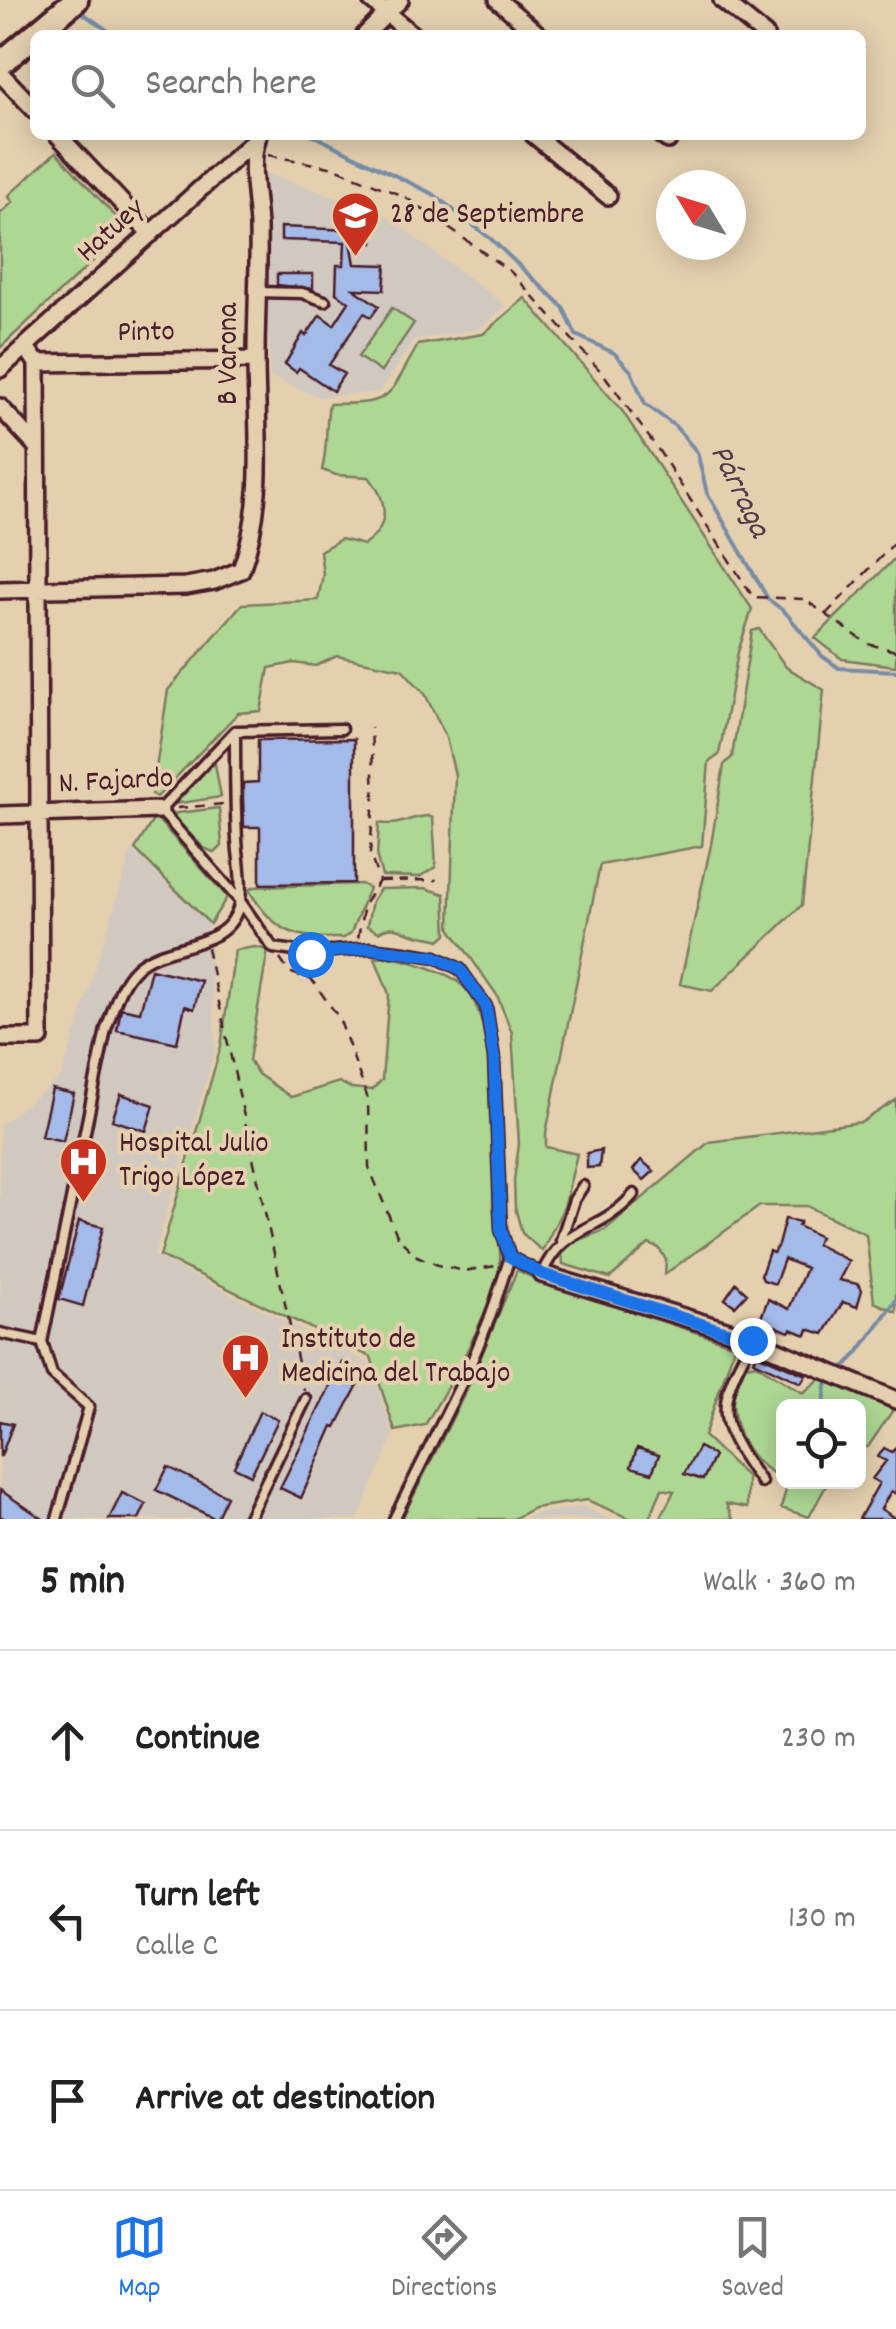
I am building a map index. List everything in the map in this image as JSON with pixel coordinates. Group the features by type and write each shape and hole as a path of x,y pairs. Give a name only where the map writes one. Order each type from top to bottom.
{"main road":[{"path":"41,30 76,0"},
{"path":"0,64 30,39"}],"street":[{"path":"371,0 406,30"},
{"path":"371,30 400,0"},
{"path":"498,0 533,30"},
{"path":"722,0 758,30"},
{"path":"0,72 30,105"},
{"path":"63,140 151,234"},
{"path":"540,140 608,196"},
{"name":"Hatuey","path":"0,369 257,141"},
{"name":"B Varona","path":"37,589 186,586 242,570 260,498 257,141"},
{"path":"0,1038 40,1038 37,363 26,347"},
{"name":"Pinto","path":"37,363 256,360"},
{"path":"0,407 37,447"},
{"path":"0,590 37,589"},
{"name":"N. Fajardo","path":"0,815 160,810"},
{"path":"542,1274 752,1340 896,1400"}],"lane":[{"path":"257,292 302,293 325,301"},
{"path":"342,728 235,731 160,810 240,901 273,948 310,954 370,948 436,957 460,969 486,1006 494,1058 501,1230 510,1257 469,1368 394,1519"},
{"path":"56,1519 89,1407 52,1374 42,1342 106,1029 123,983 138,966 157,954 206,942 222,930 240,901 235,731"},
{"path":"510,1257 542,1274 562,1240 582,1186"},
{"path":"562,1240 602,1223 634,1194"},
{"path":"0,1333 42,1342"},
{"path":"752,1340 730,1380 726,1404 735,1448 760,1482"},
{"path":"248,1519 306,1399"}],"path":[{"path":"257,141 405,197 511,272 605,376 659,451 753,597 804,599 868,644 896,650"},
{"path":"825,615 896,541"},
{"path":"371,727 374,797 370,854 379,881"},
{"name":"N. Fajardo","path":"160,810 235,803"},
{"path":"379,881 436,880"},
{"path":"356,950 364,905 379,881"},
{"path":"206,942 306,1399"},
{"path":"273,948 289,972 312,980 338,1018 368,1098 369,1166 398,1238 417,1256 464,1271 495,1268 510,1257"}],"shaded area":[{"name":"28 de Septiembre","path":"262,172 381,212 506,306 479,329 414,340 380,392 319,397 270,377"},
{"path":"132,849 208,924 216,1048 154,1256 371,1364 393,1436 358,1519 0,1519 0,1125 62,1076"},
{"path":"584,1506 609,1519 525,1519 535,1514"}],"green space":[{"path":"56,152 127,229 0,348 0,214 13,202 8,196"},
{"path":"525,298 623,412 752,609 738,652 719,755 709,762 702,846 600,865 546,1133 546,1147 577,1154 564,1207 542,1251 522,1233 515,1207 519,1144 512,1033 497,995 450,928 455,775 446,738 425,694 402,669 337,656 316,666 294,663 269,668 261,711 238,713 157,797 152,794 168,690 242,604 318,600 323,574 320,551 341,539 364,545 379,530 383,504 369,477 322,470 329,404 378,400 393,387 418,345 483,334"},
{"path":"392,308 414,323 381,372 358,357"},
{"path":"896,557 896,666 842,659 815,638"},
{"path":"759,629 786,667 824,690 802,905 712,991 680,984 711,845 724,765 732,757 752,631"},
{"path":"215,764 221,797 174,804 208,768"},
{"path":"219,808 222,846 215,853 204,848 170,814"},
{"path":"433,818 436,867 419,877 382,876 377,858 379,823"},
{"path":"153,820 158,820 227,897 210,924 135,849"},
{"path":"361,884 369,888 351,933 344,938 288,931 268,916 249,890 253,887"},
{"path":"425,888 445,894 447,934 440,940 393,928 379,932 367,926 372,901 380,889"},
{"path":"235,950 268,950 249,1060 258,1074 291,1097 339,1082 351,1088 372,1090 382,1080 389,994 375,958 407,961 451,977 467,990 480,1015 490,1065 493,1199 500,1265 476,1333 425,1425 395,1431 371,1357 160,1256 221,1046"},
{"path":"896,1100 896,1312 874,1302 866,1234 807,1206 760,1206 665,1274 666,1260 659,1248 649,1244 610,1278 563,1264 562,1250 605,1230 709,1142 862,1122"},
{"path":"517,1270 541,1282 735,1345 704,1436 747,1477 747,1508 726,1504 733,1519 660,1519 674,1491 662,1489 649,1519 631,1519 587,1500 534,1508 513,1519 402,1519 469,1385"},
{"path":"756,1364 803,1393 821,1378 895,1407 868,1447 866,1399 776,1399 776,1474 755,1458 737,1428 733,1399 745,1366"},
{"path":"786,1489 824,1489 809,1517 781,1508"}],"building":[{"path":"281,227 374,231 373,243 351,242 355,264 386,265 384,290 354,289 379,306 371,317 364,313 329,365 344,374 333,391 299,368 296,372 285,364 303,333 306,336 320,315 334,325 349,302 336,293 337,265 344,265 345,242 281,240"},
{"path":"277,274 313,274 313,289 277,285"},
{"path":"354,739 354,883 260,884 260,827 244,827 243,798 243,783 258,782 258,740"},
{"path":"151,969 201,981 194,1009 185,1006 177,1043 117,1030 121,1008 140,1012"},
{"path":"52,1089 74,1094 63,1141 41,1136"},
{"path":"121,1094 154,1105 146,1131 112,1120"},
{"path":"601,1150 599,1167 587,1168 587,1153"},
{"path":"641,1160 654,1171 644,1180 633,1170"},
{"path":"785,1219 800,1222 798,1226 820,1237 816,1244 849,1261 839,1280 858,1284 862,1290 857,1307 843,1302 824,1334 808,1329 806,1335 775,1326 771,1335 757,1328 768,1299 789,1309 806,1268 784,1259 775,1284 763,1280 769,1251 773,1253 778,1245"},
{"path":"79,1221 103,1227 83,1306 59,1299"},
{"path":"736,1283 747,1293 735,1306 725,1299"},
{"path":"757,1354 806,1375 801,1383 754,1361"},
{"path":"342,1362 364,1373 336,1427 333,1426 301,1498 280,1488"},
{"path":"260,1411 278,1420 251,1475 234,1467"},
{"path":"0,1421 13,1424 1,1456 0,1456"},
{"path":"699,1447 714,1456 703,1480 684,1474"},
{"path":"896,1447 896,1494 891,1491 881,1509 896,1519 859,1519 879,1483 872,1479 886,1461 878,1457 884,1448 892,1452"},
{"path":"637,1448 659,1455 652,1473 631,1467"},
{"path":"168,1467 227,1496 216,1519 156,1490"},
{"path":"0,1490 43,1519 0,1516"},
{"path":"122,1493 146,1504 139,1519 109,1519"}],"waterway":[{"name":"Párraga","path":"77,9 107,30"},
{"name":"Párraga","path":"322,140 433,194 491,239 563,307 576,335 614,353 631,371 645,404 675,426 697,452 707,493 768,599 785,612 822,656 839,668 896,671"},
{"path":"839,1372 896,1300"},
{"path":"825,1399 826,1385 832,1379"}],"place":[{"name":"28 de Septiembre","path":"355,258"},
{"name":"Hospital Julio Trigo López","path":"84,1204"},
{"name":"Instituto de Medicina del Trabajo","path":"246,1400"}],"route":[{"path":"310,954 370,948 436,957 460,969 486,1006 494,1058 501,1230 510,1257 542,1274 752,1340"}]}
